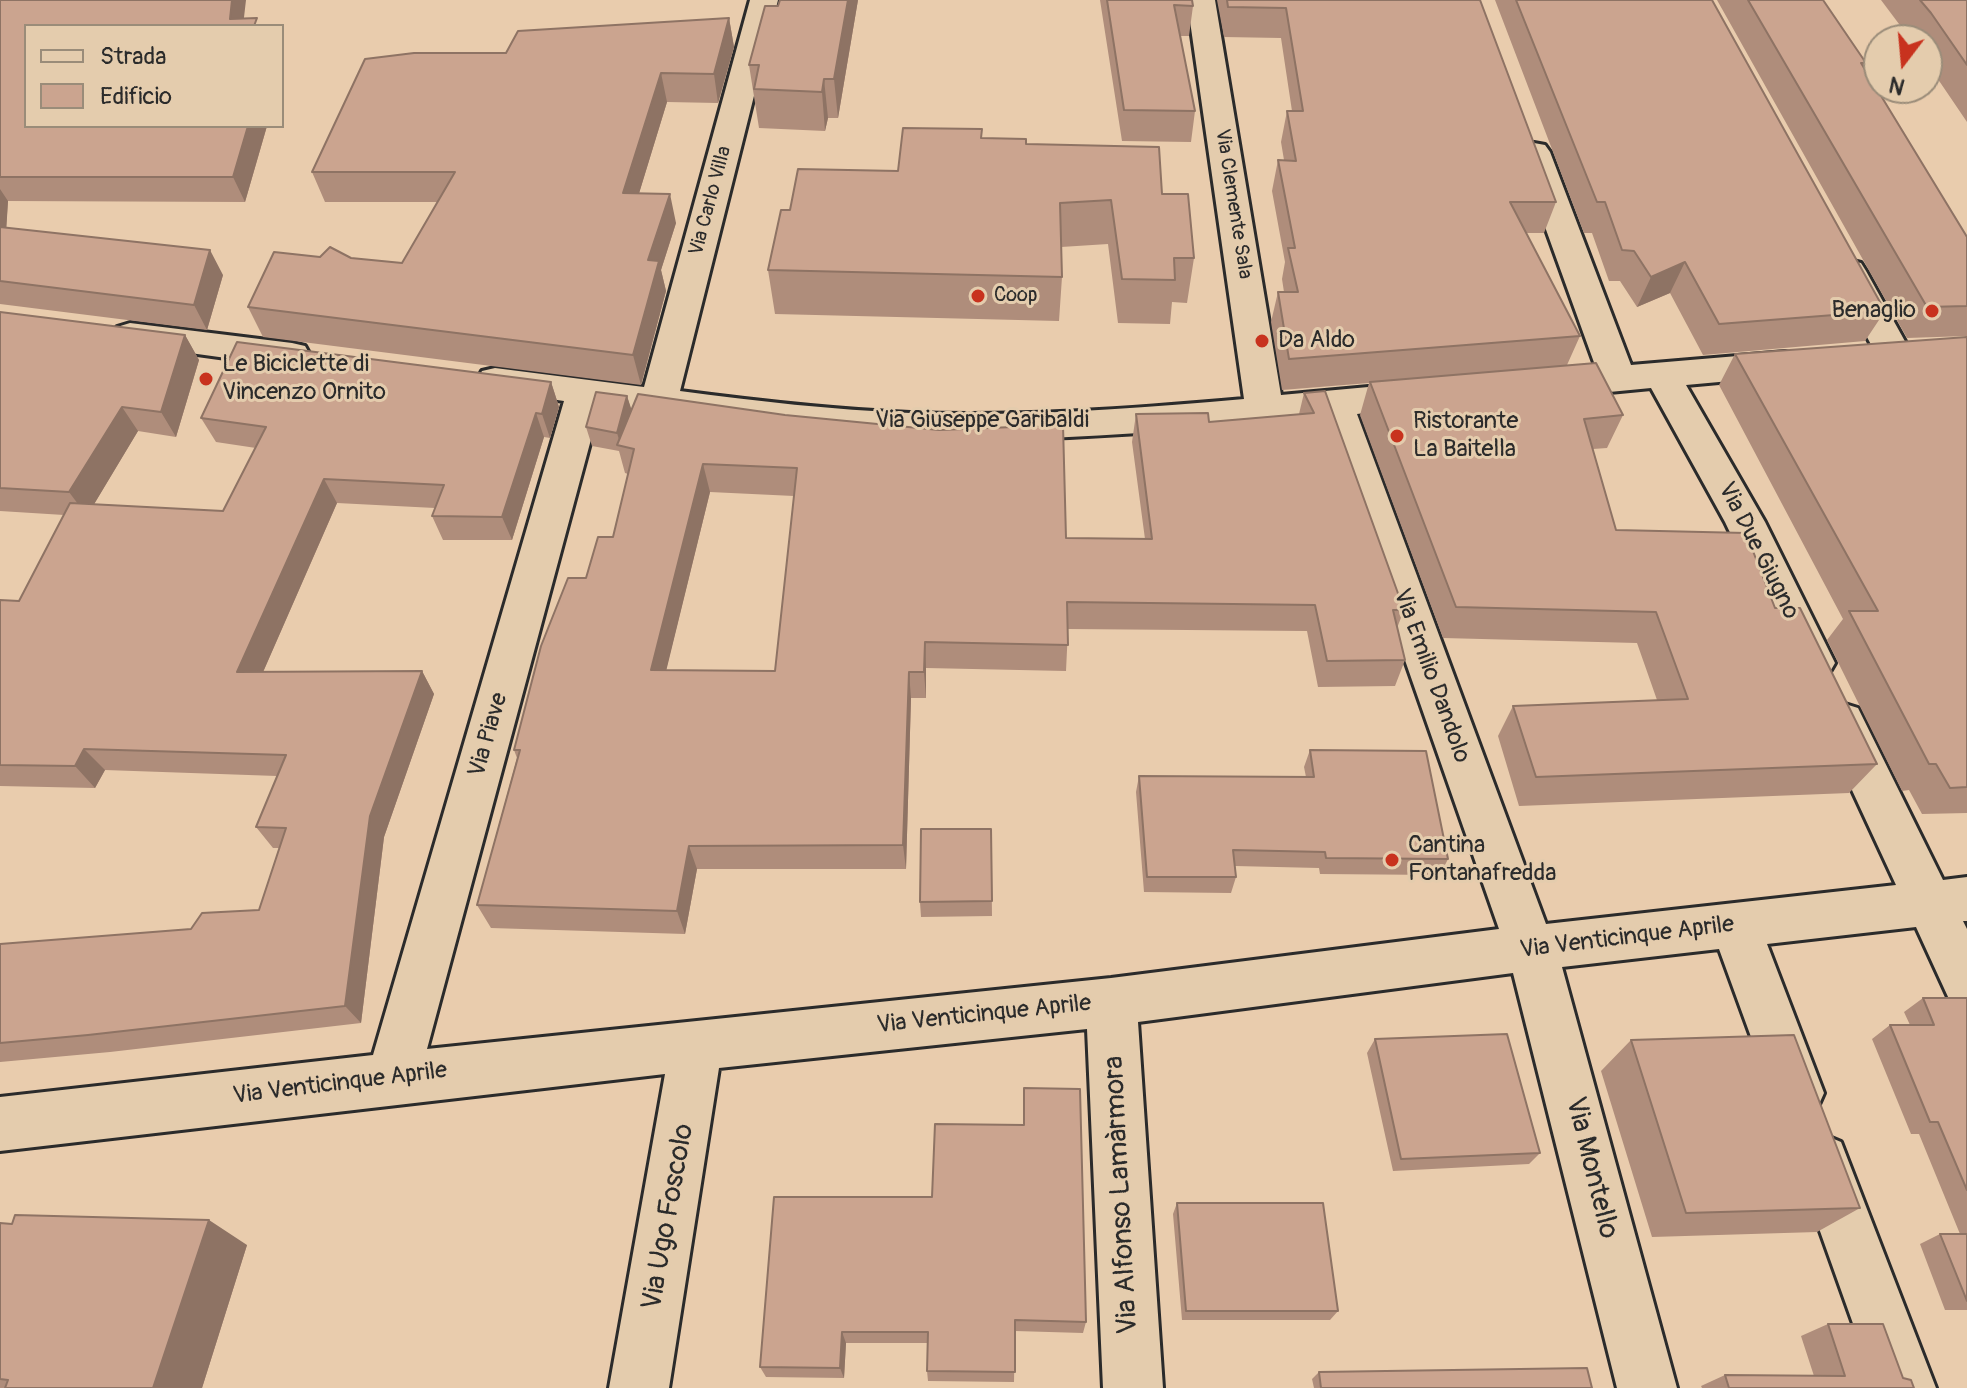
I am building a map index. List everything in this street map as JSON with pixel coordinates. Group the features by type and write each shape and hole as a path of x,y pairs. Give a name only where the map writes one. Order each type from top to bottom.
{"street":[{"name":"Via Carlo Villa","path":"658,403 764,0"},
{"name":"Via Clemente Sala","path":"1201,0 1264,408"},
{"path":"1526,130 1618,379"},
{"path":"1833,243 1893,354"},
{"path":"103,332 331,360"},
{"path":"1507,388 1816,361"},
{"name":"Via Giuseppe Garibaldi","path":"455,375 658,403 910,426 1045,426 1460,392"},
{"name":"Via Due Giugno","path":"1662,375 1745,522 1949,901 1967,982"},
{"name":"Via Piave","path":"393,1078 585,392"},
{"name":"Via Emilio Dandolo","path":"1334,403 1513,905 1532,948"},
{"name":"Via Venticinque Aprile","path":"0,1124 393,1078 1111,1002 1532,948 1949,901"},
{"path":"1735,925 1906,1388"},
{"name":"Via Montello","path":"1532,948 1647,1388"},
{"name":"Via Alfonso Lamàrmora","path":"1111,1002 1133,1388"},
{"name":"Via Ugo Foscolo","path":"639,1388 689,1098 695,1045"}],"building":[{"path":"0,0 232,0 230,19 257,18 255,24 24,24 24,128 247,128 233,177 0,177"},
{"path":"780,0 848,0 834,79 824,79 822,92 754,89 759,65 749,65 765,6 778,6"},
{"path":"1107,0 1192,0 1193,6 1174,5 1195,111 1124,110"},
{"path":"1227,0 1480,0 1556,202 1510,202 1580,336 1289,359 1278,292 1298,292 1288,248 1295,248 1278,160 1296,161 1287,111 1303,111 1286,8 1228,7"},
{"path":"1516,0 1712,0 1885,311 1719,324 1685,262 1651,277 1634,251 1622,250 1605,202 1597,202"},
{"path":"1748,0 1823,0 1863,59 1863,104 1886,104 1967,237 1967,306 1927,307"},
{"path":"1920,0 1967,0 1967,65 1943,30 1943,24 1939,24"},
{"path":"729,18 714,74 661,73 623,193 670,194 648,260 659,261 633,355 248,307 274,252 320,257 330,247 351,258 402,263 455,172 312,172 365,59 414,53 506,53 518,31"},
{"path":"903,128 982,129 981,138 1026,139 1026,144 1159,147 1162,194 1188,194 1194,258 1174,258 1175,280 1122,279 1111,200 1060,203 1062,277 768,270 781,210 790,210 798,169 898,171"},
{"path":"0,227 210,250 194,305 0,281"},
{"path":"0,312 185,335 161,412 122,407 69,492 0,488"},
{"path":"1967,337 1967,787 1950,788 1936,764 1929,764 1849,611 1878,611 1735,354"},
{"path":"237,342 551,382 542,414 536,413 502,517 432,516 444,485 324,479 237,672 422,671 370,816 345,1006 0,1043 0,944 191,929 202,913 259,910 286,828 256,827 286,755 84,749 75,766 0,765 0,600 19,601 70,503 223,511 266,427 201,418"},
{"path":"1596,363 1623,415 1584,419 1616,530 1746,533 1775,608 1800,608 1877,764 1536,777 1513,706 1688,699 1656,612 1456,607 1370,382"},
{"path":"1325,391 1404,610 1393,610 1405,660 1327,661 1315,605 1067,602 1068,645 925,642 924,672 909,672 903,845 689,846 677,911 477,905 520,750 514,750 541,646 568,578 586,578 598,537 613,537 634,449 617,445 638,394 785,415 939,430 1063,425 1066,538 1152,539 1136,414 1208,413 1209,422 1314,413 1304,393","holes":["703,464 797,468 775,671 651,670"]},
{"path":"596,392 627,396 617,433 586,427"},
{"path":"1310,750 1426,751 1448,859 1326,858 1325,852 1233,850 1236,877 1147,877 1139,776 1314,777"},
{"path":"921,829 991,829 992,901 920,902"},
{"path":"1923,998 1967,998 1967,1190 1938,1122 1930,1122 1890,1025 1934,1025"},
{"path":"1507,1034 1540,1153 1401,1159 1375,1039"},
{"path":"1794,1035 1860,1208 1686,1213 1631,1040"},
{"path":"1024,1088 1080,1089 1086,1322 1015,1320 1015,1372 927,1371 928,1332 842,1332 840,1368 760,1367 774,1197 932,1197 935,1124 1024,1125"},
{"path":"1177,1203 1323,1203 1338,1311 1186,1311"},
{"path":"15,1215 209,1220 153,1388 5,1388 8,1380 0,1379 0,1223 12,1224"},
{"path":"1940,1234 1967,1234 1967,1301"},
{"path":"1828,1324 1883,1324 1903,1378 1911,1380 1914,1388 1729,1388 1725,1375 1845,1376"},
{"path":"1587,1368 1592,1388 1321,1388 1319,1372"}],"place":[{"name":"Coop","path":"978,296"},
{"name":"Benaglio","path":"1932,311"},
{"name":"Da Aldo","path":"1262,341"},
{"name":"Le Biciclette di Vincenzo Ornito","path":"206,379"},
{"name":"Ristorante La Baitella","path":"1397,436"},
{"name":"Cantina Fontanafredda","path":"1392,860"}]}
